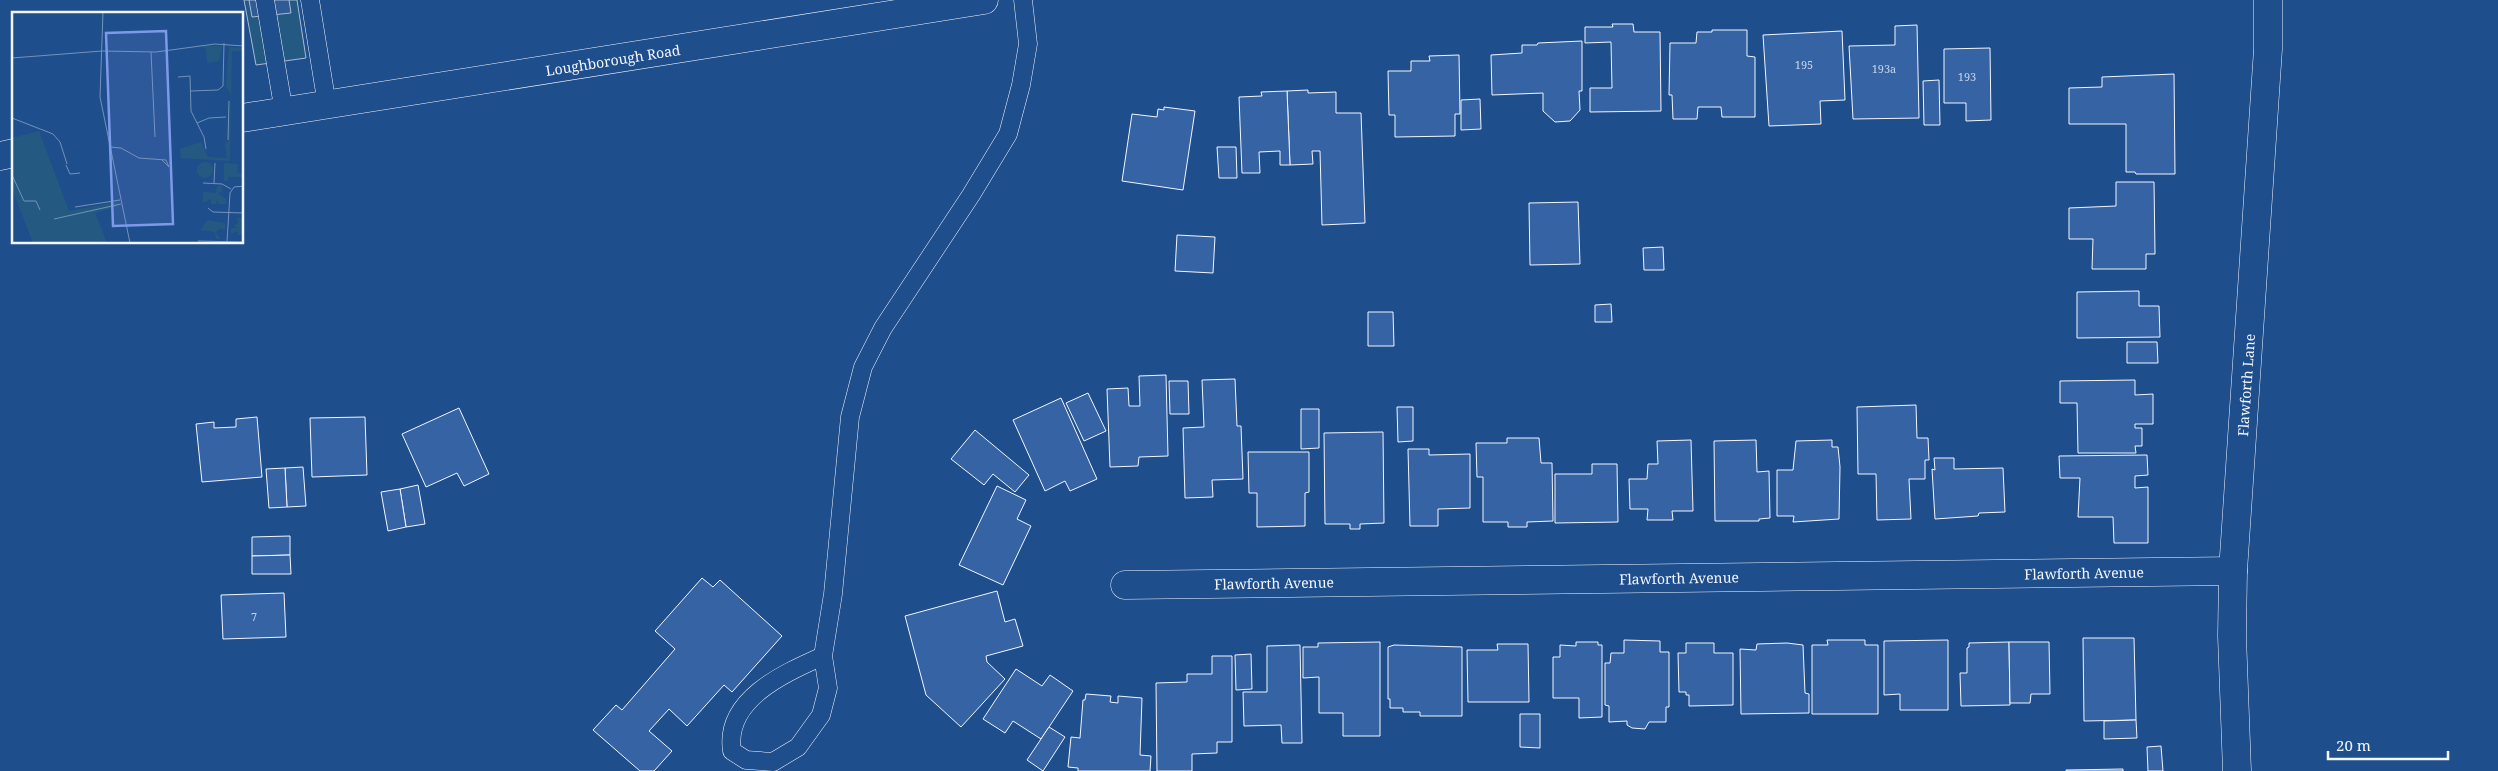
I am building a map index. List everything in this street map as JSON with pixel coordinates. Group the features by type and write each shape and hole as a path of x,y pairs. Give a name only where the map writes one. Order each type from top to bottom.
{"street":[{"name":"Loughborough Road","path":"244,118 984,0"},
{"name":"Flawforth Lane","path":"2237,771 2232,636 2233,571 2268,49 2268,0"},
{"name":"Flawforth Avenue","path":"1125,585 2233,571"}],"lane":[{"path":"265,0 284,112"},
{"path":"310,0 327,105"},
{"path":"823,656 783,674 749,702 738,716 731,741 732,751 746,760 773,762 798,747 821,715 828,688 823,656 834,594 850,417 863,367 883,328 966,203 1008,134 1021,85 1028,44 1023,0"}],"shaded area":[{"path":"244,0 297,0 306,58 256,65"},
{"path":"249,0 289,0 291,13 252,17"}],"building":[{"path":"1612,24 1633,24 1634,32 1660,32 1661,111 1590,112 1590,88 1612,88 1611,42 1585,43 1585,27 1613,27"},
{"path":"1917,25 1919,118 1853,119 1849,46 1895,45 1895,26"},
{"path":"1712,30 1747,30 1747,56 1755,57 1755,117 1722,117 1721,107 1698,107 1697,119 1673,119 1672,95 1669,95 1670,43 1696,43 1697,32 1712,32"},
{"path":"1842,31 1845,100 1820,101 1821,124 1769,126 1763,35"},
{"path":"1582,41 1582,91 1579,91 1580,110 1570,121 1555,122 1543,111 1543,93 1492,95 1491,55 1522,53 1522,45"},
{"path":"1990,48 1991,120 1966,121 1966,103 1944,103 1944,49"},
{"path":"1459,55 1460,114 1455,114 1455,136 1395,137 1395,115 1389,115 1388,71 1411,71 1411,61 1430,61 1429,56"},
{"path":"2174,74 2175,174 2136,174 2135,172 2126,172 2126,124 2069,124 2069,88 2102,87 2102,77"},
{"path":"1939,80 1940,125 1924,125 1923,81"},
{"path":"1308,90 1308,93 1336,92 1336,113 1361,113 1365,223 1322,225 1320,151 1312,151 1313,164 1290,165 1287,91"},
{"path":"1287,91 1290,165 1280,165 1280,151 1259,152 1260,173 1242,173 1239,97 1262,96 1261,92"},
{"path":"1480,99 1481,129 1461,130 1461,100"},
{"path":"1164,107 1195,111 1183,190 1122,181 1132,114 1157,117 1158,109 1164,110"},
{"path":"1217,147 1236,147 1237,178 1219,178"},
{"path":"2116,182 2154,182 2155,254 2146,254 2146,269 2092,269 2093,239 2069,239 2069,208 2116,206"},
{"path":"1578,202 1580,264 1530,265 1529,203"},
{"path":"1177,235 1215,237 1213,273 1175,271"},
{"path":"1663,247 1664,270 1644,270 1643,248"},
{"path":"2139,291 2139,306 2159,306 2160,337 2077,338 2077,292"},
{"path":"1611,304 1612,322 1595,322 1595,305"},
{"path":"1368,312 1393,312 1394,346 1368,346"},
{"path":"2127,342 2157,342 2158,363 2127,363"},
{"path":"1166,375 1168,456 1139,457 1138,466 1110,467 1107,389 1128,388 1129,406 1140,406 1139,376"},
{"path":"1235,379 1237,426 1241,426 1243,479 1212,480 1213,497 1185,498 1183,428 1204,427 1202,380"},
{"path":"2135,380 2135,395 2153,394 2153,424 2135,424 2135,428 2142,428 2142,446 2135,446 2136,453 2078,453 2077,403 2060,403 2060,381"},
{"path":"1169,381 1188,381 1189,414 1170,414"},
{"path":"1088,393 1106,431 1084,441 1066,403"},
{"path":"1061,398 1097,479 1070,491 1065,481 1045,491 1013,420"},
{"path":"1916,405 1917,438 1928,438 1929,460 1925,460 1925,479 1909,479 1911,519 1877,520 1876,474 1858,474 1857,407"},
{"path":"1397,407 1413,407 1413,441 1398,442"},
{"path":"459,408 489,474 464,486 457,473 426,487 402,434"},
{"path":"1301,409 1319,409 1319,448 1301,449"},
{"path":"257,417 262,477 202,482 196,424 214,422 214,428 236,427 236,419"},
{"path":"365,417 367,475 312,477 310,418"},
{"path":"975,430 1029,475 1015,492 993,474 984,485 951,459"},
{"path":"1383,432 1384,523 1360,524 1360,529 1350,529 1350,524 1325,524 1324,433"},
{"path":"1507,438 1539,438 1541,463 1552,463 1553,521 1527,522 1527,527 1508,527 1508,522 1483,522 1483,477 1477,477 1476,443 1507,443"},
{"path":"1691,440 1693,511 1672,511 1673,520 1647,520 1648,509 1630,509 1629,479 1647,479 1648,464 1658,464 1657,441"},
{"path":"1756,440 1757,472 1769,471 1770,518 1759,519 1759,521 1715,521 1714,441"},
{"path":"1832,440 1832,447 1838,447 1840,467 1839,519 1793,522 1794,516 1777,516 1777,470 1793,470 1796,441"},
{"path":"1408,449 1429,449 1429,455 1470,454 1470,508 1438,509 1438,526 1410,526"},
{"path":"1248,452 1309,452 1309,492 1305,493 1305,526 1257,527 1257,493 1249,493"},
{"path":"2147,455 2148,475 2135,476 2135,488 2148,487 2148,543 2114,543 2113,517 2078,517 2080,478 2060,478 2059,456"},
{"path":"1934,458 1954,458 1954,469 2003,468 2005,512 1979,513 1978,516 1935,519 1932,469 1935,470"},
{"path":"1592,464 1617,464 1618,522 1555,523 1555,474 1592,474"},
{"path":"303,467 306,506 287,507 285,468"},
{"path":"285,468 287,507 269,508 266,469"},
{"path":"418,485 425,524 406,527 400,489"},
{"path":"997,486 1026,500 1017,519 1031,526 1003,585 959,565"},
{"path":"400,489 406,527 388,531 381,492"},
{"path":"290,536 290,555 252,556 252,537"},
{"path":"290,555 291,574 252,574 252,556"},
{"path":"702,578 713,587 720,580 782,636 732,692 724,685 687,726 669,709 649,731 672,751 654,771 640,771 593,730 616,705 622,710 675,649 655,631"},
{"path":"997,591 1005,622 1015,619 1023,646 986,656 987,662 1005,679 961,727 926,695 905,616"},
{"path":"284,593 286,637 223,639 221,595"},
{"path":"2083,638 2134,638 2136,720 2084,721"},
{"path":"1624,640 1660,641 1660,652 1669,652 1669,707 1666,707 1666,722 1649,722 1645,729 1632,728 1627,725 1627,721 1609,722 1609,706 1605,705 1605,663 1610,663 1611,653 1624,653"},
{"path":"1827,640 1865,640 1865,645 1878,645 1878,714 1812,714 1812,645 1828,645"},
{"path":"1948,640 1948,710 1900,710 1900,694 1884,695 1884,641"},
{"path":"1380,642 1380,736 1343,736 1343,713 1319,713 1319,677 1303,678 1303,647 1318,647 1318,643"},
{"path":"1576,642 1598,642 1598,645 1602,645 1602,717 1579,718 1579,698 1553,698 1553,657 1560,657 1560,645 1576,646"},
{"path":"2009,642 2010,705 1961,706 1960,673 1967,673 1967,648 1969,643"},
{"path":"2009,642 2049,642 2050,694 2031,694 2030,703 2010,703"},
{"path":"1686,643 1714,643 1714,653 1733,653 1733,705 1689,706 1689,695 1686,695 1686,692 1679,692 1678,653 1686,653"},
{"path":"1787,643 1803,645 1805,693 1809,694 1809,713 1741,714 1740,649 1756,650 1757,644"},
{"path":"1497,644 1528,644 1529,702 1468,702 1467,650 1498,650"},
{"path":"1300,645 1302,743 1282,743 1281,725 1244,726 1243,692 1267,692 1267,646"},
{"path":"1394,645 1462,647 1462,716 1420,716 1420,712 1403,712 1403,708 1390,708 1390,699 1388,699 1388,647"},
{"path":"1251,654 1252,689 1236,690 1235,655"},
{"path":"1212,656 1232,656 1232,742 1217,742 1217,753 1192,754 1192,771 1157,771 1156,683 1187,682 1187,674 1212,674"},
{"path":"1016,669 1042,686 1050,675 1073,691 1041,739 1013,721 1005,733 983,719"},
{"path":"1086,694 1111,696 1110,702 1118,703 1118,696 1142,698 1140,755 1151,756 1150,771 1078,771 1078,768 1068,767 1071,737 1080,738 1083,700 1085,700"},
{"path":"1520,714 1540,714 1540,748 1520,747"},
{"path":"2136,720 2137,738 2104,739 2104,721"},
{"path":"1049,727 1065,737 1043,771 1027,760"},
{"path":"2161,746 2163,771 2148,771 2147,747"},
{"path":"2123,769 2123,771 2066,771 2066,770"}]}
